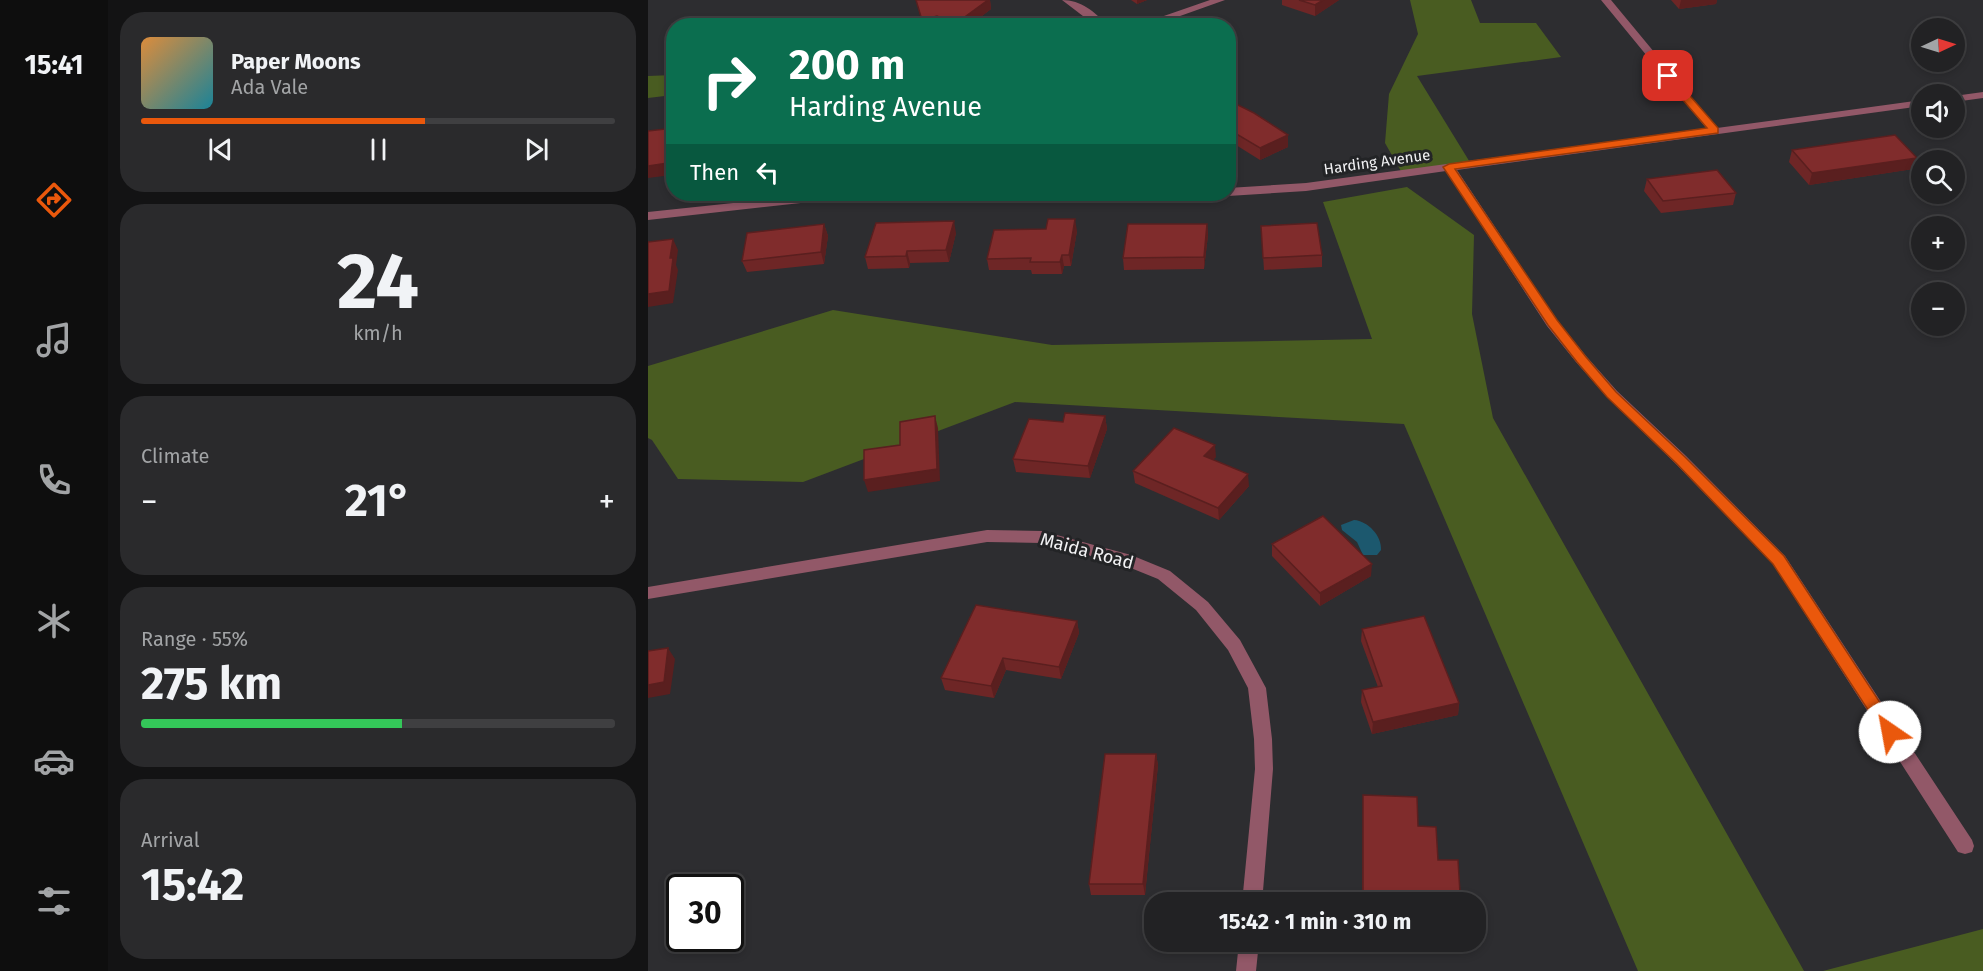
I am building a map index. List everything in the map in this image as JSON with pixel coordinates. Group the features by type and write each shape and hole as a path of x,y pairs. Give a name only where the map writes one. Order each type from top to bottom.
{"street":[{"path":"1067,0 1094,18"},
{"path":"1165,18 1220,0"},
{"path":"1606,0 1714,130"},
{"path":"1965,97 1983,95"},
{"name":"Harding Avenue","path":"1236,191 1306,187 1911,104"},
{"path":"1449,167 1552,323 1581,359 1612,394 1681,460 1779,560 1965,846"},
{"path":"648,216 783,201"},
{"name":"Maida Road","path":"648,593 987,536 1042,537 1125,559 1164,575 1202,606 1234,645 1257,688 1264,769 1253,892"},
{"path":"1246,971 1248,952"}],"green space":[{"path":"1410,0 1471,0 1480,23 1536,23 1561,57 1417,76 1471,164 1402,173 1385,143 1389,94 1418,34"},
{"path":"666,75 666,96 648,98 648,76"},
{"path":"1407,187 1474,235 1472,314 1493,418 1804,971 1638,971 1404,424 1015,402 803,482 678,479 652,440 648,438 648,366 833,310 1052,345 1372,339 1323,202"},
{"path":"1983,929 1983,971 1823,971"}],"water":[{"path":"1354,520 1369,526 1377,535 1381,550 1377,555 1363,555 1357,542 1342,530 1341,525"}],"building":[{"path":"916,0 988,0 963,18 937,16 921,18"},
{"path":"1299,0 1323,0 1315,5"},
{"path":"1236,104 1288,135 1260,148 1236,134"},
{"path":"666,129 666,163 648,166 648,131"},
{"path":"1895,135 1911,152 1911,159 1812,173 1792,150"},
{"path":"1717,170 1736,193 1663,201 1647,179"},
{"path":"1048,219 1075,219 1069,255 1062,255 1060,262 1030,262 1031,258 987,259 994,230 1046,229"},
{"path":"954,221 946,250 907,251 906,256 865,257 876,223"},
{"path":"1317,223 1322,255 1263,258 1261,226"},
{"path":"824,224 821,252 742,261 747,233"},
{"path":"1128,224 1207,224 1204,257 1123,258"},
{"path":"673,239 669,291 648,294 648,242"},
{"path":"1065,413 1105,416 1088,466 1013,459 1029,419 1063,422"},
{"path":"935,416 937,469 864,480 864,450 900,445 900,422"},
{"path":"1174,428 1215,445 1204,456 1248,474 1218,508 1133,471"},
{"path":"1323,516 1372,564 1320,593 1272,544"},
{"path":"976,605 1077,621 1059,667 1003,658 991,686 941,678"},
{"path":"1424,616 1459,703 1373,722 1362,690 1382,686 1362,629"},
{"path":"668,648 664,682 648,685 648,651"},
{"path":"1105,754 1156,754 1143,884 1089,884"},
{"path":"1363,795 1417,797 1418,826 1436,827 1438,860 1458,860 1460,892 1363,892"}],"route":[{"path":"1668,76 1714,130 1449,167 1552,323 1581,359 1612,394 1681,460 1779,560 1890,732"}]}
